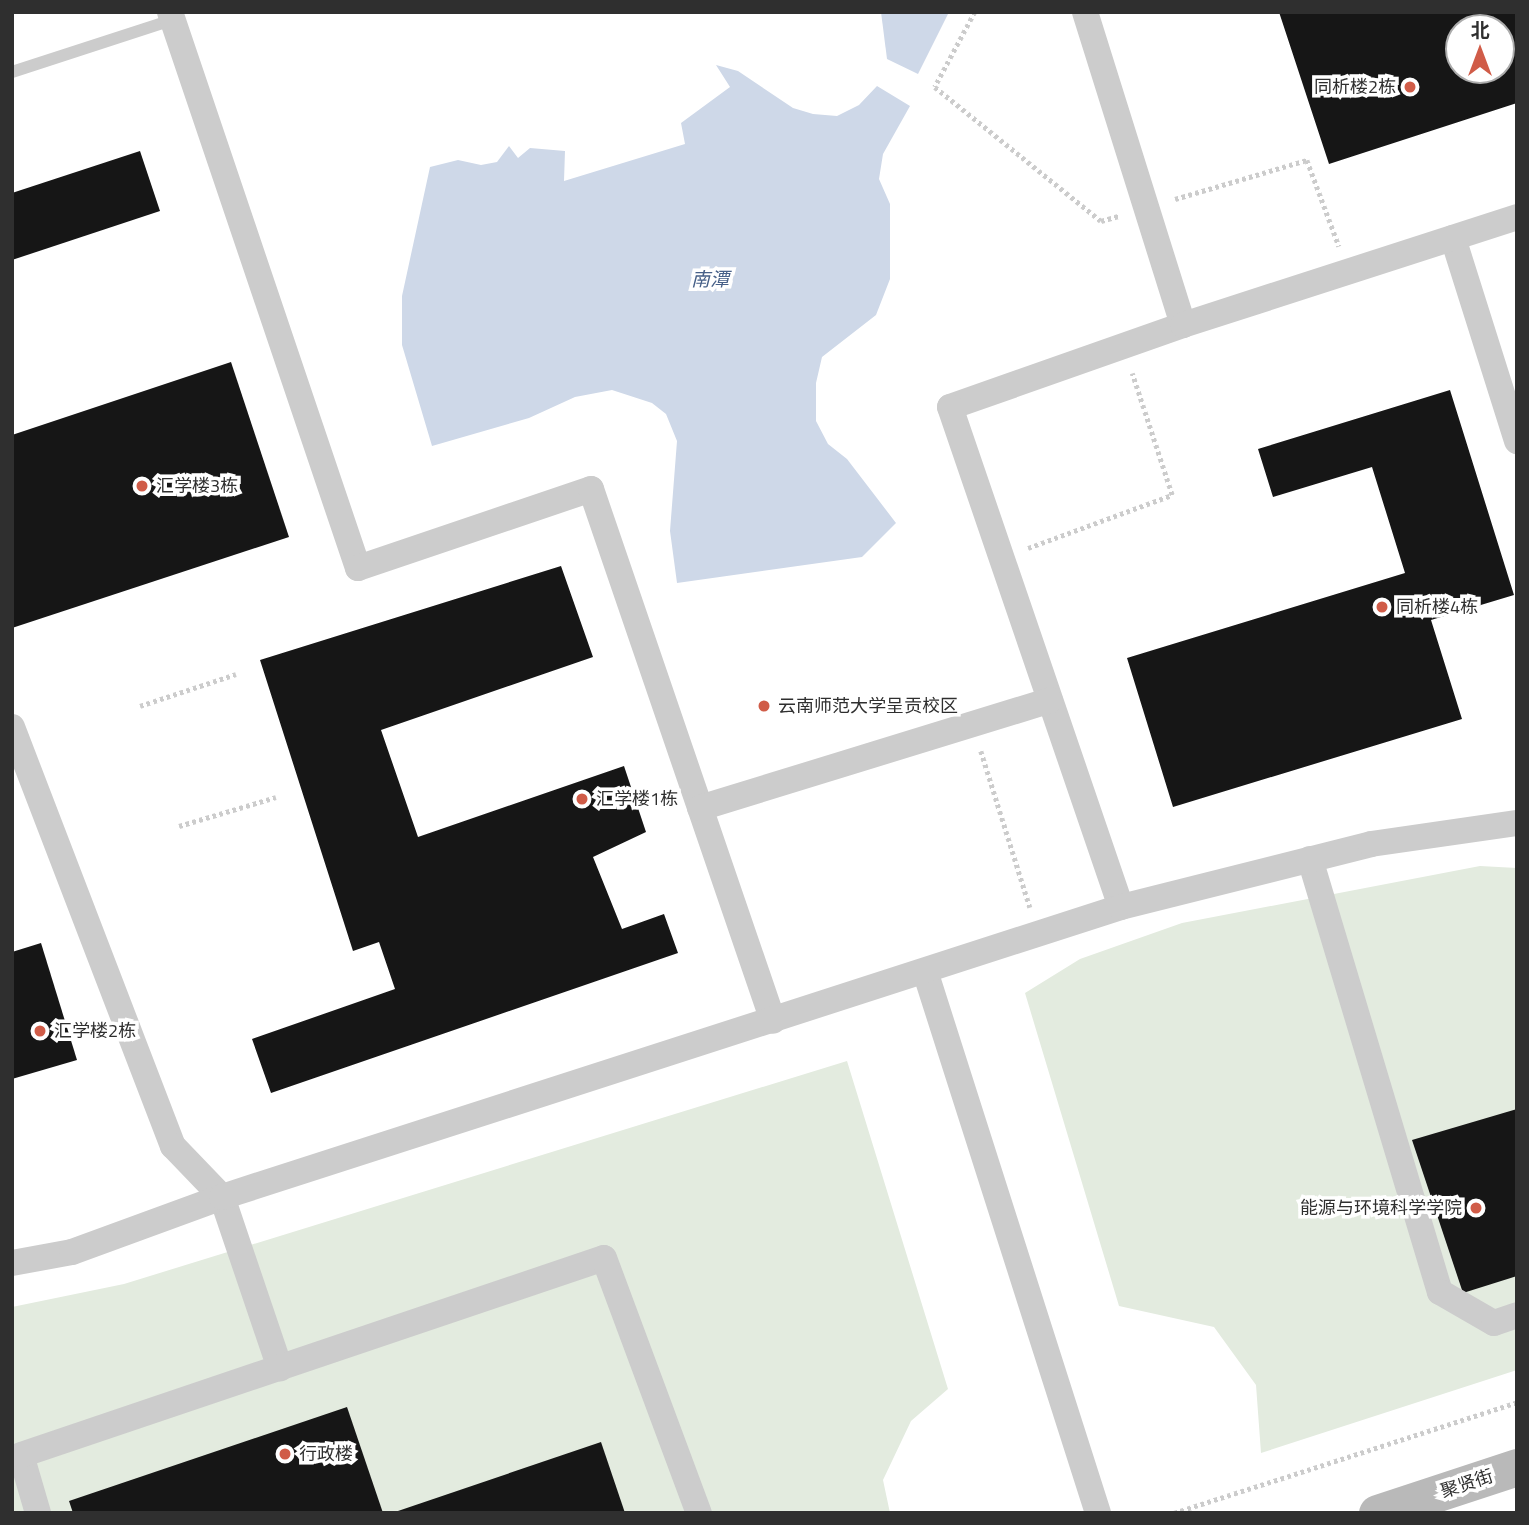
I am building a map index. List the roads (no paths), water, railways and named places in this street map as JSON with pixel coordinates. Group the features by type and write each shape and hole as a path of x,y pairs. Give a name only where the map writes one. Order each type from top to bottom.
{"main road":[{"name":"聚贤街","path":"1377,1513 1517,1467"}],"street":[{"path":"1085,12 1183,325"},
{"path":"174,15 358,568 591,489 773,1021"},
{"path":"1121,907 950,407 1183,325 1517,217"},
{"path":"1453,238 1517,441"},
{"path":"700,808 1050,700"},
{"path":"12,727 173,1146 222,1197 279,1368"},
{"path":"12,1263 72,1252 222,1197 1121,907 1371,844 1517,823"},
{"path":"1310,859 1440,1292 1494,1322 1517,1315"},
{"path":"925,971 1098,1513"},
{"path":"38,1513 21,1455 604,1258 699,1513"}],"lane":[{"path":"12,72 174,15"}],"water":[{"path":"881,12 949,12 918,74 887,59"},
{"name":"南潭","path":"716,65 738,71 793,108 813,114 837,116 859,105 877,86 910,106 883,154 879,179 890,204 890,279 876,315 822,357 816,383 816,421 828,444 847,459 896,523 862,557 677,583 670,531 677,441 666,414 652,403 612,390 575,397 529,418 432,446 402,345 402,296 430,167 458,160 481,165 497,162 509,146 518,158 530,148 565,151 564,181 685,144 681,123 730,87"}],"place":[{"name":"同析楼2栋","path":"1410,87"},
{"name":"汇学楼3栋","path":"142,486"},
{"name":"同析楼4栋","path":"1382,607"},
{"name":"云南师范大学呈贡校区","path":"764,706"},
{"name":"汇学楼1栋","path":"582,799"},
{"name":"汇学楼2栋","path":"40,1031"},
{"name":"能源与环境科学学院","path":"1476,1208"},
{"name":"行政楼","path":"285,1454"}]}
